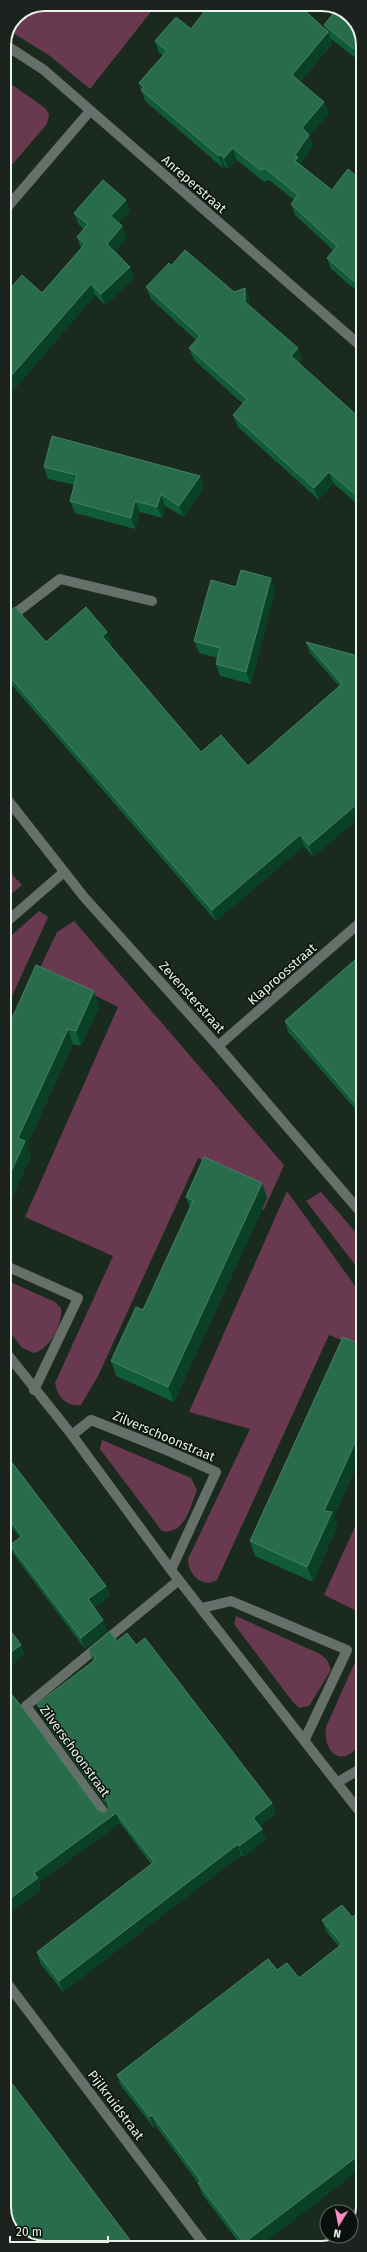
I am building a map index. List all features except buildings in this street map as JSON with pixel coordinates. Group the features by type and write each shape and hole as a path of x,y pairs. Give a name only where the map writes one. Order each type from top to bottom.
{"street":[{"name":"Anreperstraat","path":"11,49 44,70 356,342"},
{"path":"11,203 90,111"},
{"path":"11,617 60,579 152,601"},
{"name":"Zevensterstraat","path":"11,804 64,872 218,1046 356,1207"},
{"path":"11,918 64,872"},
{"name":"Klaproosstraat","path":"218,1046 356,926"},
{"path":"11,1268 78,1298 34,1390"},
{"path":"11,1359 34,1390 72,1435 171,1570 305,1739 356,1806"},
{"name":"Zilverschoonstraat","path":"72,1435 91,1420 164,1449 216,1472 171,1570"},
{"name":"Zilverschoonstraat","path":"107,1817 26,1706 179,1580"},
{"path":"202,1608 231,1601 347,1650 305,1739"},
{"path":"338,1782 356,1772"},
{"name":"Pijlkruidstraat","path":"11,1988 202,2241"}],"shaded area":[{"path":"46,11 151,11 90,89 50,56 14,33 17,26 26,17"},
{"path":"11,84 45,108 49,114 47,124 11,166"},
{"path":"11,873 22,885 11,894"},
{"path":"39,911 48,917 11,999 11,936"},
{"path":"74,921 284,1165 264,1210 244,1202 252,1183 198,1158 98,1376 81,1405 67,1403 58,1393 55,1383 113,1256 25,1217 118,1007 40,968 57,932"},
{"path":"287,1191 356,1287 356,1346 329,1335 217,1580 206,1583 193,1575 190,1570 188,1559 250,1429 189,1412"},
{"path":"321,1192 356,1233 356,1266 306,1201"},
{"path":"11,1282 55,1302 61,1308 58,1328 45,1347 34,1353 22,1348 11,1333"},
{"path":"102,1440 191,1478 197,1490 186,1518 176,1529 162,1531 100,1449"},
{"path":"356,1524 356,1611 324,1595"},
{"path":"236,1616 320,1654 327,1660 331,1670 309,1706 299,1708 292,1701 234,1624"},
{"path":"356,1660 356,1748 353,1752 346,1756 340,1756 334,1753 329,1747 326,1738 326,1727"}]}
